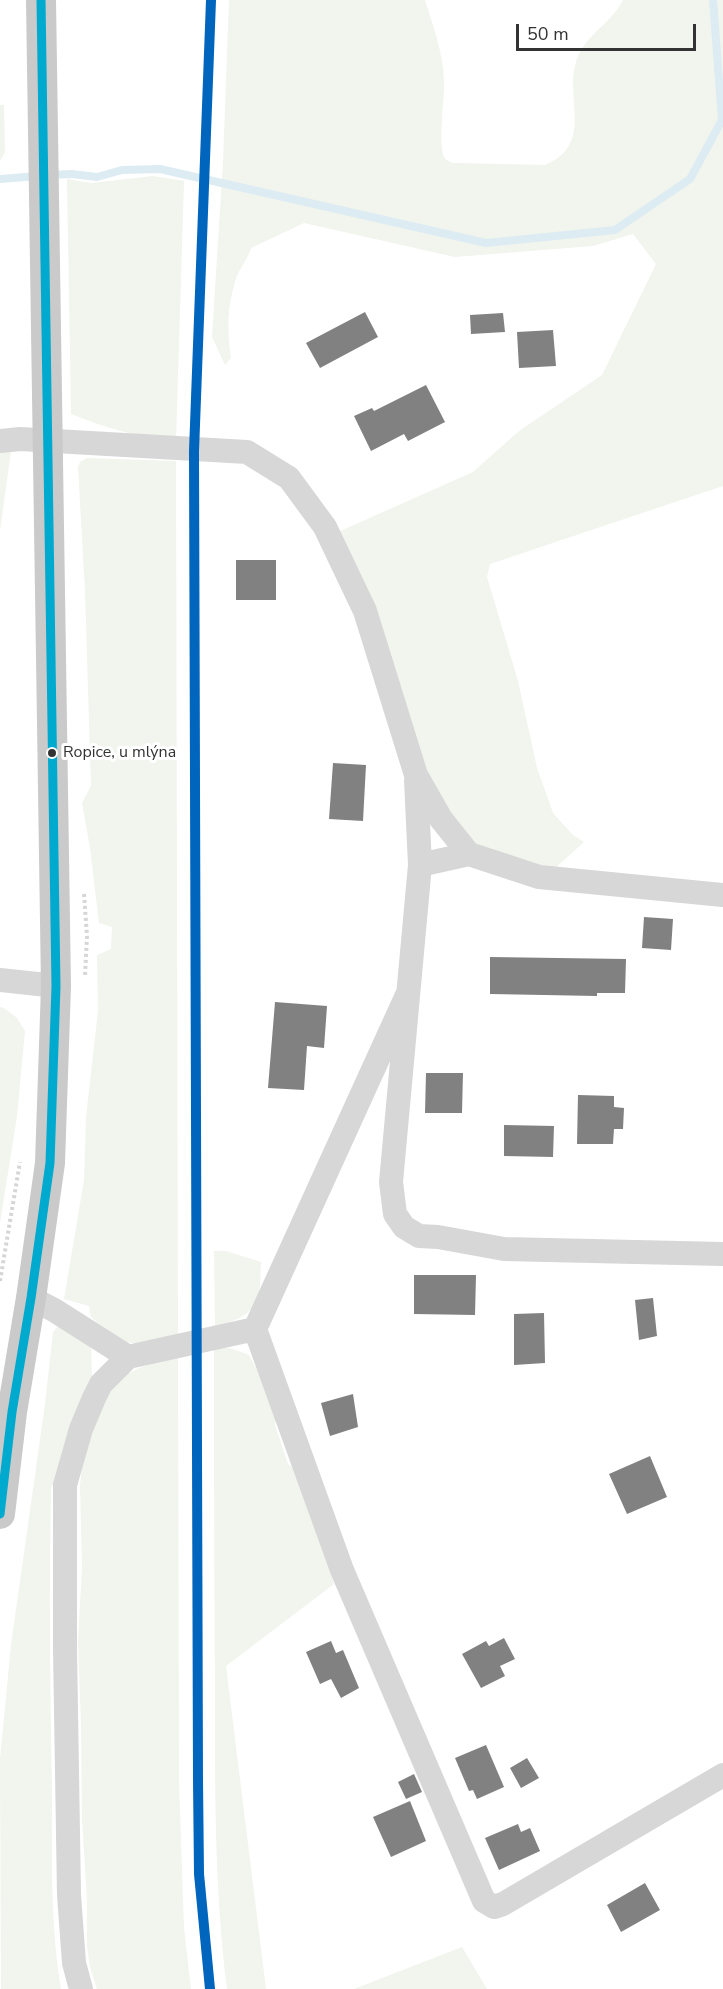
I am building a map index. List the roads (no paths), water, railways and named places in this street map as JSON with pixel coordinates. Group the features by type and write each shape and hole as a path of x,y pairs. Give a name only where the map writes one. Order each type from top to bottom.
{"main road":[{"path":"0,1514 12,1412 50,1163 56,986 41,0"},
{"path":"0,1448 12,1412"}],"street":[{"path":"0,441 20,439 247,452 289,478 325,527 365,611 416,775 441,819 469,854"},
{"path":"416,775 420,865 391,1182 395,1214 404,1227 419,1236 438,1237 504,1250 723,1254"},
{"path":"420,865 469,854 539,877 723,895"},
{"path":"0,980 56,986"},
{"path":"407,995 255,1329 342,1570 484,1901 494,1907 503,1904 723,1775"},
{"path":"31,1298 128,1357"},
{"path":"81,1989 74,1963 69,1894 65,1485 81,1429 94,1398 101,1384 128,1357 255,1329"}],"waterway":[{"path":"49,175 72,174 97,177 122,170 160,169 486,243 615,230 690,179 722,120 713,0"},
{"path":"0,179 38,176"}],"place":[{"name":"Ropice, u mlýna","path":"52,753"}]}
